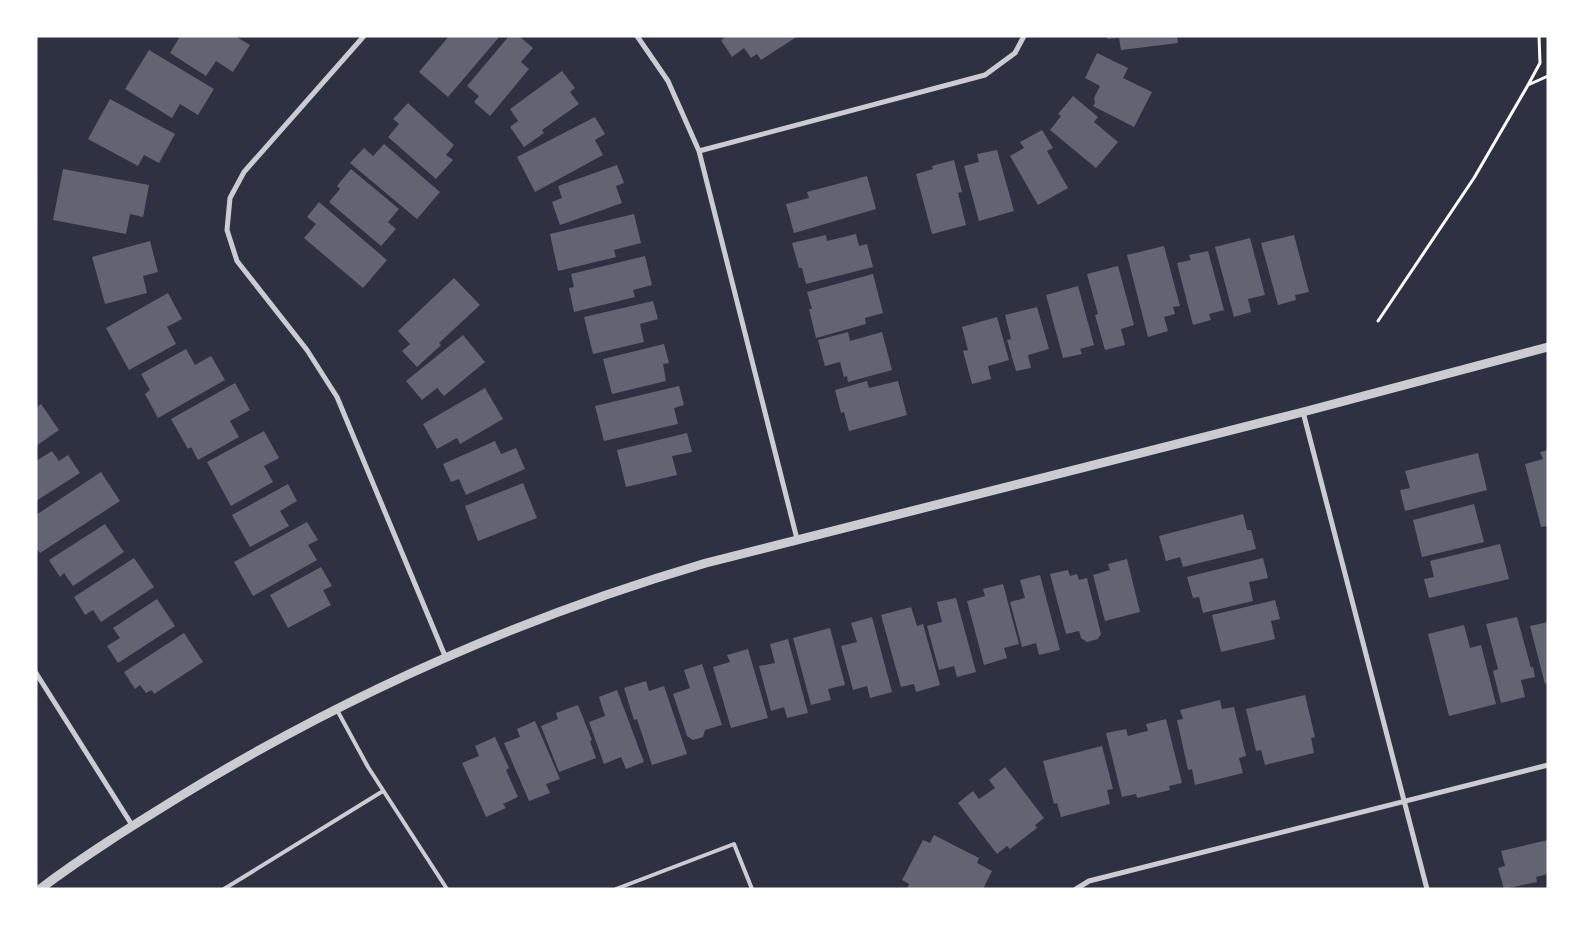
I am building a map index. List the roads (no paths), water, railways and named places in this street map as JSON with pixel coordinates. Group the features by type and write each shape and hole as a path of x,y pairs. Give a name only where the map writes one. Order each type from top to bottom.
{"street":[{"path":"364,36 244,172 230,198 227,230 237,261 307,350 337,397 445,656"},
{"path":"637,36 668,81 699,151 797,539"},
{"path":"699,151 985,74 1015,53 1024,36"},
{"path":"40,889 132,825 248,755 336,708 445,656 542,617 656,578 797,539 1303,412 1548,347"},
{"path":"1303,412 1426,889"},
{"path":"36,673 132,825"},
{"path":"1076,889 1089,881 1548,764"}],"lane":[{"path":"336,708 383,791 447,889"},
{"path":"224,889 383,791"},
{"path":"616,889 734,844 752,889"}]}
